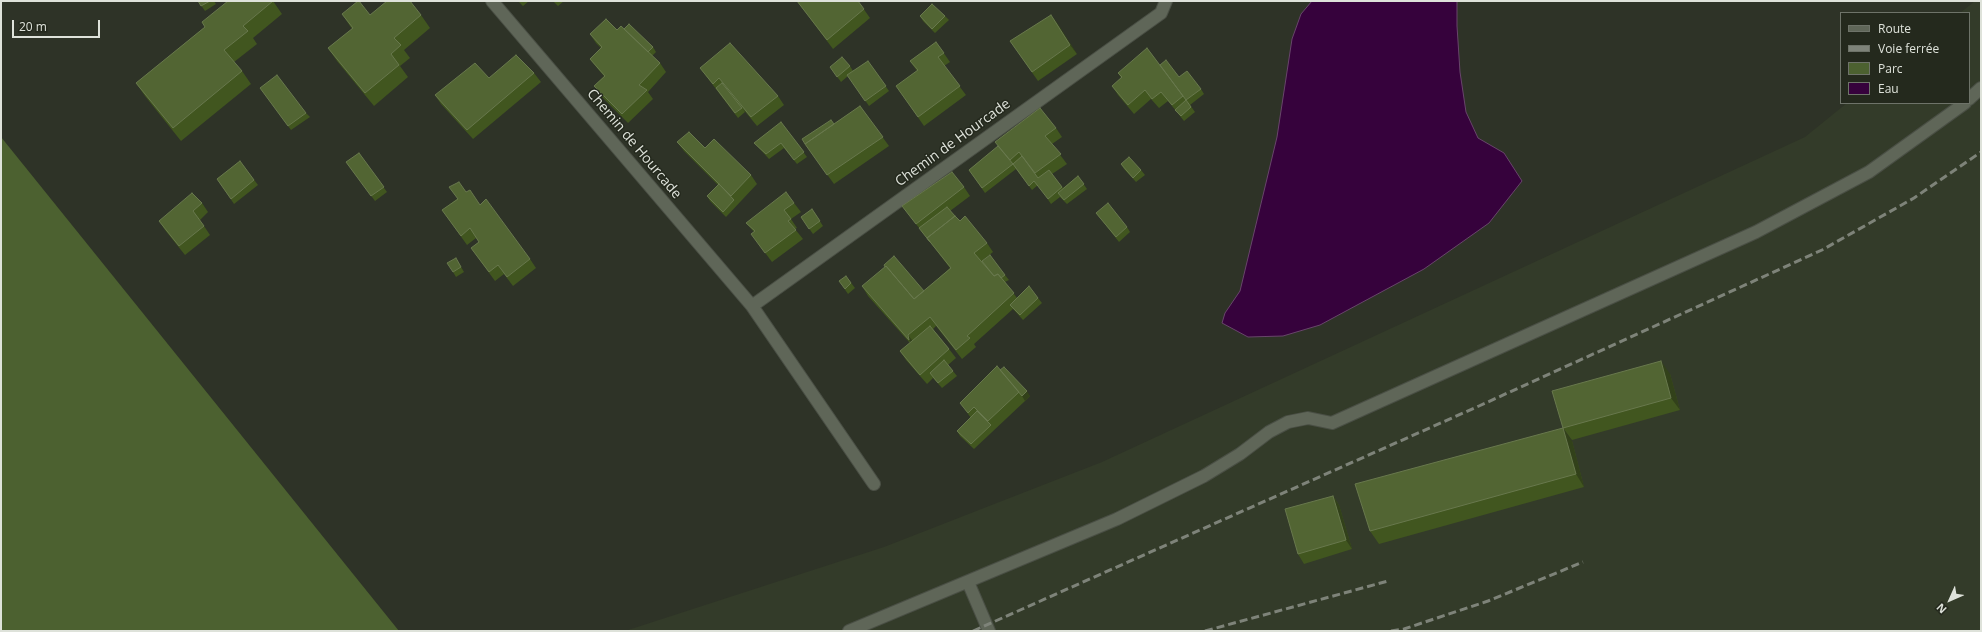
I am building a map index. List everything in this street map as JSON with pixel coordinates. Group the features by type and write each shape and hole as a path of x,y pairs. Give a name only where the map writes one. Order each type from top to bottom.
{"street":[{"name":"Chemin de Hourcade","path":"492,1 752,306 874,484"},
{"name":"Chemin de Hourcade","path":"752,306 1161,13 1166,1"},
{"path":"1970,98 1981,88"},
{"path":"849,631 1117,519 1204,476 1240,454 1269,432 1288,422 1308,418 1332,423 1756,232 1869,172 1964,104"},
{"path":"968,582 990,631"}],"shaded area":[{"path":"1975,1 1981,1 1981,631 625,631 884,547 1102,462 1805,137 1846,104 1970,104 1970,12 1961,12"}],"green space":[{"path":"1,137 399,631 1,631"}],"water":[{"path":"1312,1 1457,1 1460,72 1466,112 1478,138 1504,153 1522,181 1489,223 1424,269 1320,325 1283,336 1248,337 1222,323 1225,313 1240,291 1277,137 1292,39 1301,14"}],"building":[{"path":"198,1 210,1 201,6"},
{"path":"228,1 273,1 243,26 248,31 224,50 242,71 173,128 136,83 205,27 202,22"},
{"path":"358,1 370,15 387,1 410,1 421,15 394,38 401,45 391,54 399,65 365,93 328,48 353,28 342,14"},
{"path":"797,1 858,1 864,9 827,40"},
{"path":"932,4 945,16 932,29 920,16"},
{"path":"1051,15 1070,45 1032,72 1010,41"},
{"path":"606,19 617,30 621,26 660,63 639,85 647,90 622,114 594,86 605,76 590,59 602,47 590,34"},
{"path":"629,24 653,47 648,52 624,29"},
{"path":"936,42 944,53 938,57 960,86 918,117 896,86 918,70 910,61"},
{"path":"730,43 778,96 751,117 719,78 713,84 700,68"},
{"path":"1147,48 1183,96 1172,105 1161,92 1152,99 1145,90 1128,105 1112,86 1122,77 1118,73"},
{"path":"516,55 534,73 467,130 435,95 475,63 489,78"},
{"path":"842,57 850,66 837,77 830,67"},
{"path":"1166,60 1179,77 1187,71 1201,89 1186,100 1160,65"},
{"path":"868,61 886,86 865,101 847,75"},
{"path":"277,75 306,113 288,126 260,88"},
{"path":"722,83 742,108 735,113 716,88"},
{"path":"1186,100 1191,107 1181,116 1175,110"},
{"path":"860,106 883,137 827,175 805,144"},
{"path":"1040,108 1056,128 1045,136 1061,154 1035,173 1019,152 1010,160 995,142"},
{"path":"831,120 834,124 805,144 802,139"},
{"path":"781,122 804,152 794,160 781,143 766,154 754,143"},
{"path":"689,132 705,148 714,139 751,175 731,196 677,142"},
{"path":"998,146 1013,164 982,188 969,170"},
{"path":"359,153 384,187 371,196 346,162"},
{"path":"1022,156 1038,178 1049,170 1062,187 1048,199 1034,181 1029,186 1013,164"},
{"path":"1129,157 1141,170 1133,178 1121,164"},
{"path":"240,161 254,180 231,199 217,179"},
{"path":"952,172 964,187 916,224 902,206"},
{"path":"1078,176 1084,184 1064,200 1058,193"},
{"path":"459,182 466,192 470,190 480,205 486,199 530,259 507,277 498,265 489,272 471,248 479,242 470,228 461,236 442,210 458,199 449,187"},
{"path":"719,184 734,200 723,212 707,196"},
{"path":"786,192 794,203 784,210 791,219 788,221 796,230 765,253 751,234 755,231 746,223"},
{"path":"192,193 202,203 193,211 204,226 179,246 159,221"},
{"path":"1108,203 1127,227 1116,237 1096,213"},
{"path":"947,207 955,216 927,238 930,242 919,228"},
{"path":"812,209 820,221 809,229 801,217"},
{"path":"955,216 960,221 965,216 987,243 974,253 994,276 998,274 1014,293 967,336 970,338 956,350 930,317 908,335 909,340 862,286 886,266 914,299 951,268 927,238"},
{"path":"990,255 1005,275 1001,278 998,274 994,276 982,261"},
{"path":"894,256 924,291 914,299 884,265"},
{"path":"456,258 461,267 453,272 447,263"},
{"path":"846,276 851,283 845,289 839,281"},
{"path":"1029,286 1038,298 1020,315 1010,305"},
{"path":"930,326 949,349 920,375 900,351"},
{"path":"944,360 953,371 938,383 930,373"},
{"path":"1661,361 1671,398 1563,428 1552,391"},
{"path":"997,366 1019,392 988,421 974,407 968,413 960,403"},
{"path":"1004,367 1027,391 1022,396 1000,370"},
{"path":"977,411 991,425 971,444 957,431"},
{"path":"1563,428 1576,474 1370,531 1355,484"},
{"path":"1333,496 1346,540 1298,554 1285,509"}],"railway":[{"path":"973,631 1479,406 1822,250 1914,198 1981,152"},
{"path":"1391,631 1404,629 1488,601 1583,562"},
{"path":"1205,631 1388,581"}]}
